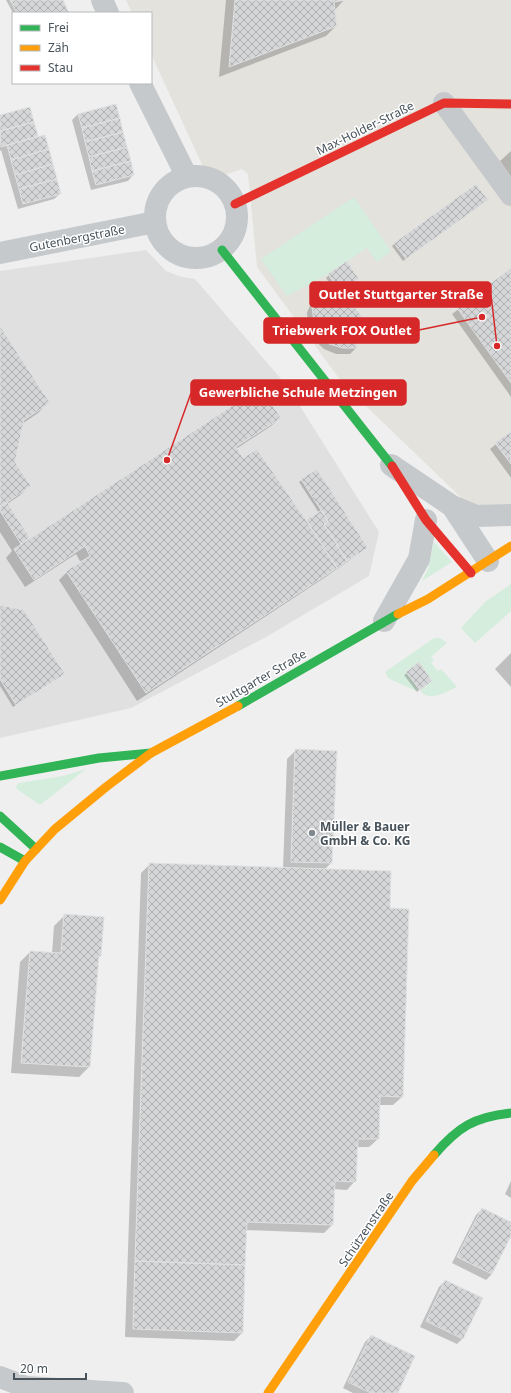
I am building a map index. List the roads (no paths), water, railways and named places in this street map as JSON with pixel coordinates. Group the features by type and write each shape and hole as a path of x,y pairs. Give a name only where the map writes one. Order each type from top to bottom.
{"street":[{"path":"102,0 108,12"},
{"path":"140,84 187,177"},
{"path":"444,103 511,195"},
{"name":"Max-Holder-Straße","path":"235,204 444,103 511,104"},
{"path":"187,177 207,177 224,186 235,204 238,218 235,232 222,250 210,256 197,259 183,257 168,248 159,237 155,222 156,206 163,192 171,184 187,177"},
{"name":"Gutenbergstraße","path":"0,253 155,222"},
{"path":"222,250 391,465 426,520 480,567"},
{"path":"391,465 452,506 476,516 511,515"},
{"path":"452,506 480,567"},
{"path":"384,621 419,559 426,520"},
{"name":"Stuttgarter Straße","path":"0,900 26,861 65,820 151,753 259,695 384,621 428,600 511,546"},
{"path":"0,776 100,758 151,753"},
{"path":"0,816 36,849"},
{"path":"0,847 26,861"},
{"name":"Schützenstraße","path":"268,1393 412,1181 435,1152 458,1131 484,1117 511,1112"},
{"path":"0,1377 17,1390 123,1393"}],"place":[{"name":"Triebwerk FOX Outlet","path":"482,317"},
{"name":"Outlet Stuttgarter Straße","path":"497,346"},
{"name":"Gewerbliche Schule Metzingen","path":"167,460"},
{"name":"Müller & Bauer GmbH & Co. KG","path":"312,833"}]}
